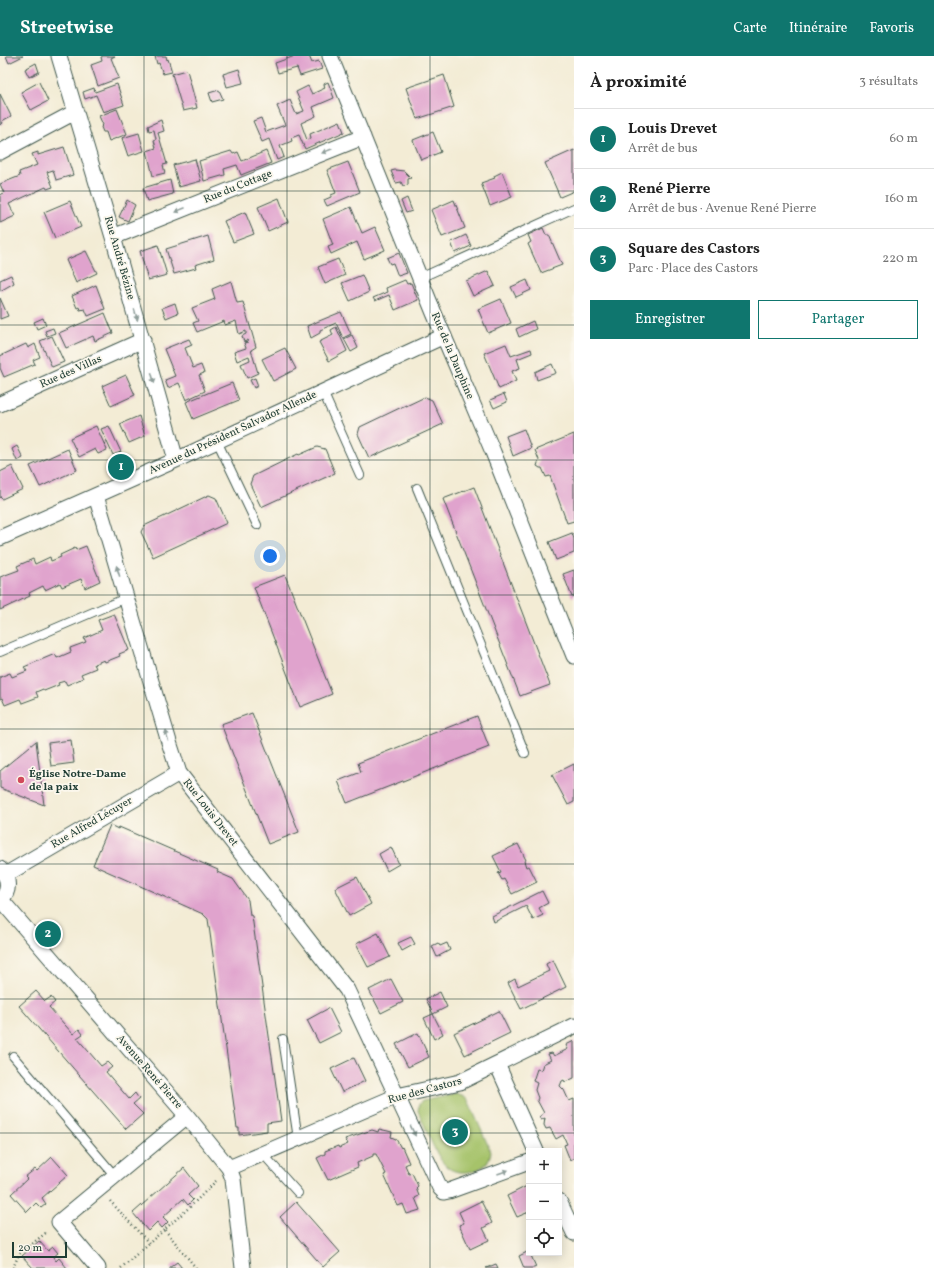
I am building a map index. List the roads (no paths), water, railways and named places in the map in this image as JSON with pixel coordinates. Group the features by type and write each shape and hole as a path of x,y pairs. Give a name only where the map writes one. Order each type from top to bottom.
{"street":[{"name":"Rue André Bézine","path":"59,56 143,340 176,460"},
{"name":"Rue de la Dauphine","path":"330,56 420,278 493,452 574,656"},
{"path":"0,152 75,112"},
{"name":"Rue du Cottage","path":"113,237 363,137"},
{"name":"Avenue du Président Salvador Allende","path":"0,538 176,460 444,336"},
{"name":"Rue des Villas","path":"0,404 143,340"},
{"name":"Rue Louis Drevet","path":"96,496 179,773 346,990 440,1188 444,1192 526,1163"},
{"name":"Rue Alfred Lécuyer","path":"3,872 179,773"},
{"path":"0,900 6,895 8,888 8,881 3,872"},
{"name":"Avenue René Pierre","path":"0,900 187,1116 230,1168 233,1179 243,1268"},
{"name":"Rue des Castors","path":"230,1168 397,1096 460,1082 574,1026"},
{"path":"497,1064 535,1148"},
{"path":"98,1268 60,1222 187,1116"},
{"path":"562,1208 574,1234"}],"lane":[{"path":"420,278 574,208"},
{"path":"323,392 360,475"},
{"path":"217,441 257,525"},
{"path":"417,488 525,753"},
{"path":"0,652 126,598"},
{"path":"283,1039 298,1139"},
{"path":"13,1056 115,1176"},
{"path":"263,1154 298,1194"}],"place":[{"name":"Louis Drevet","path":"121,467"},
{"name":"Église Notre-Dame de la paix","path":"21,780"},
{"name":"René Pierre","path":"48,934"},
{"name":"Square des Castors","path":"455,1132"}]}
